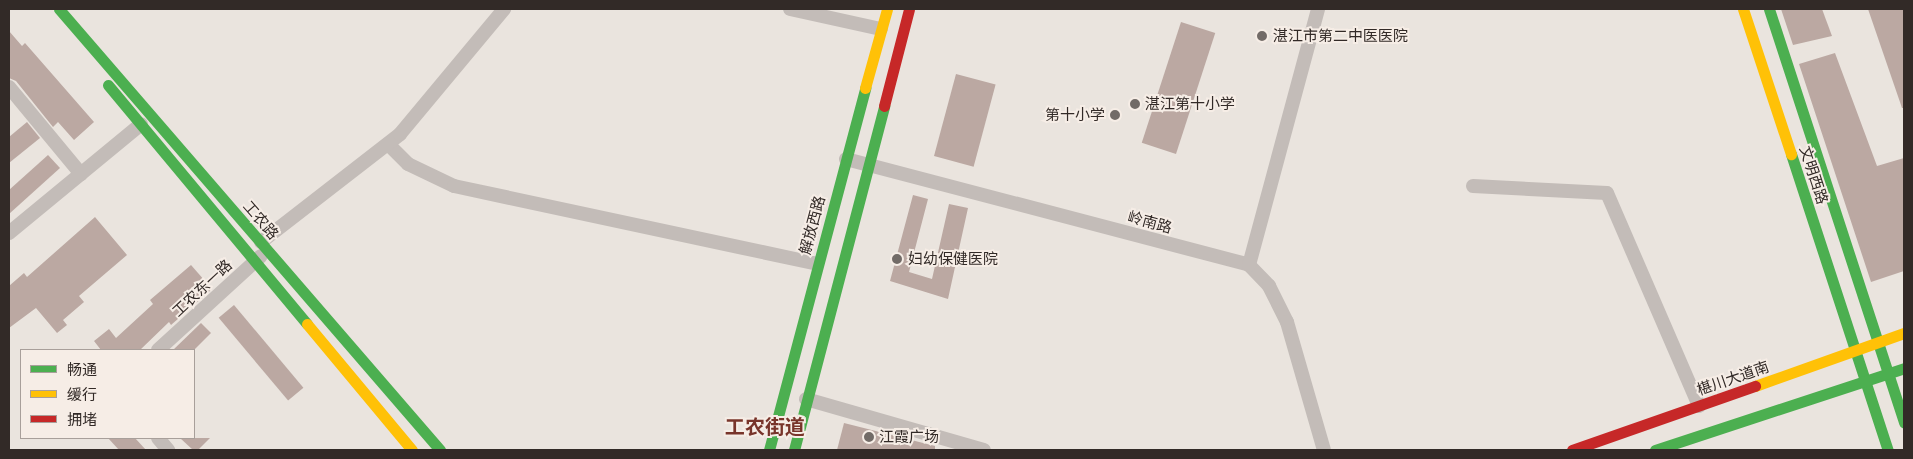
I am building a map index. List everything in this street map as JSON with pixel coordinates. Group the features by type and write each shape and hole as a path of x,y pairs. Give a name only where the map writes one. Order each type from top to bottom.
{"street":[{"name":"工农路","path":"45,9 412,450"},
{"name":"工农路","path":"59,9 440,450"},
{"name":"工农东一路","path":"159,349 255,261 264,247 400,134 504,9"},
{"path":"790,9 881,29"},
{"name":"解放西路","path":"769,450 817,264 887,9"},
{"path":"794,450 910,9"},
{"path":"1318,9 1249,265 1269,286 1287,322 1324,450"},
{"name":"文明西路","path":"1743,9 1888,450"},
{"name":"文明西路","path":"1769,9 1904,422"},
{"path":"9,87 81,174"},
{"path":"9,233 141,124"},
{"path":"388,144 408,164 454,186 817,264"},
{"name":"岭南路","path":"846,158 1249,265"},
{"path":"1473,186 1607,193 1698,406"},
{"name":"椹川大道南","path":"1572,450 1904,334"},
{"path":"1655,450 1794,403 1867,382 1904,368"},
{"path":"806,399 984,450"},
{"path":"159,439 168,450"}],"building":[{"path":"1781,9 1822,9 1832,36 1793,45"},
{"path":"1868,9 1904,9 1904,108 1902,108"},
{"path":"1181,22 1215,33 1176,154 1142,143"},
{"path":"9,31 22,46 25,43 94,122 74,140 58,122 53,127 16,81 9,78"},
{"path":"1835,53 1877,166 1904,158 1904,271 1871,282 1799,64"},
{"path":"956,74 996,85 974,167 934,156"},
{"path":"27,122 40,138 9,163 9,137"},
{"path":"48,155 60,168 9,214 9,190"},
{"path":"913,195 928,199 909,272 932,279 949,204 968,208 948,299 890,281"},
{"path":"95,217 127,255 79,296 84,302 63,320 67,325 57,333 36,308 9,328 9,286 24,273 27,277"},
{"path":"191,265 212,289 171,325 169,322 141,349 100,349 94,341 109,329 116,338 153,304 150,300"},
{"path":"234,305 303,388 288,401 219,318"},
{"path":"201,323 211,333 195,349 174,349"},
{"name":"江霞广场","path":"844,423 935,446 935,450 837,450"},
{"path":"210,438 198,450 193,450 181,439"},
{"path":"109,439 136,439 146,450 119,450"}],"traffic: fast":[{"path":"59,9 440,450"},
{"path":"1769,9 1904,422"},
{"path":"108,85 307,324"},
{"path":"769,450 865,88"},
{"path":"794,450 884,106"},
{"path":"1791,154 1888,450"},
{"path":"1655,450 1904,368"}],"traffic: slow":[{"path":"865,88 887,9"},
{"path":"1743,9 1791,154"},
{"path":"307,324 412,450"},
{"path":"1755,386 1904,333"}],"traffic: jam":[{"path":"884,106 909,9"},
{"path":"1572,450 1755,386"}],"place":[{"name":"湛江市第二中医医院","path":"1262,36"},
{"name":"湛江第十小学","path":"1135,104"},
{"name":"第十小学","path":"1115,115"},
{"name":"妇幼保健医院","path":"897,259"},
{"name":"江霞广场","path":"869,437"}],"district":[{"name":"工农街道","path":"765,427"}]}
